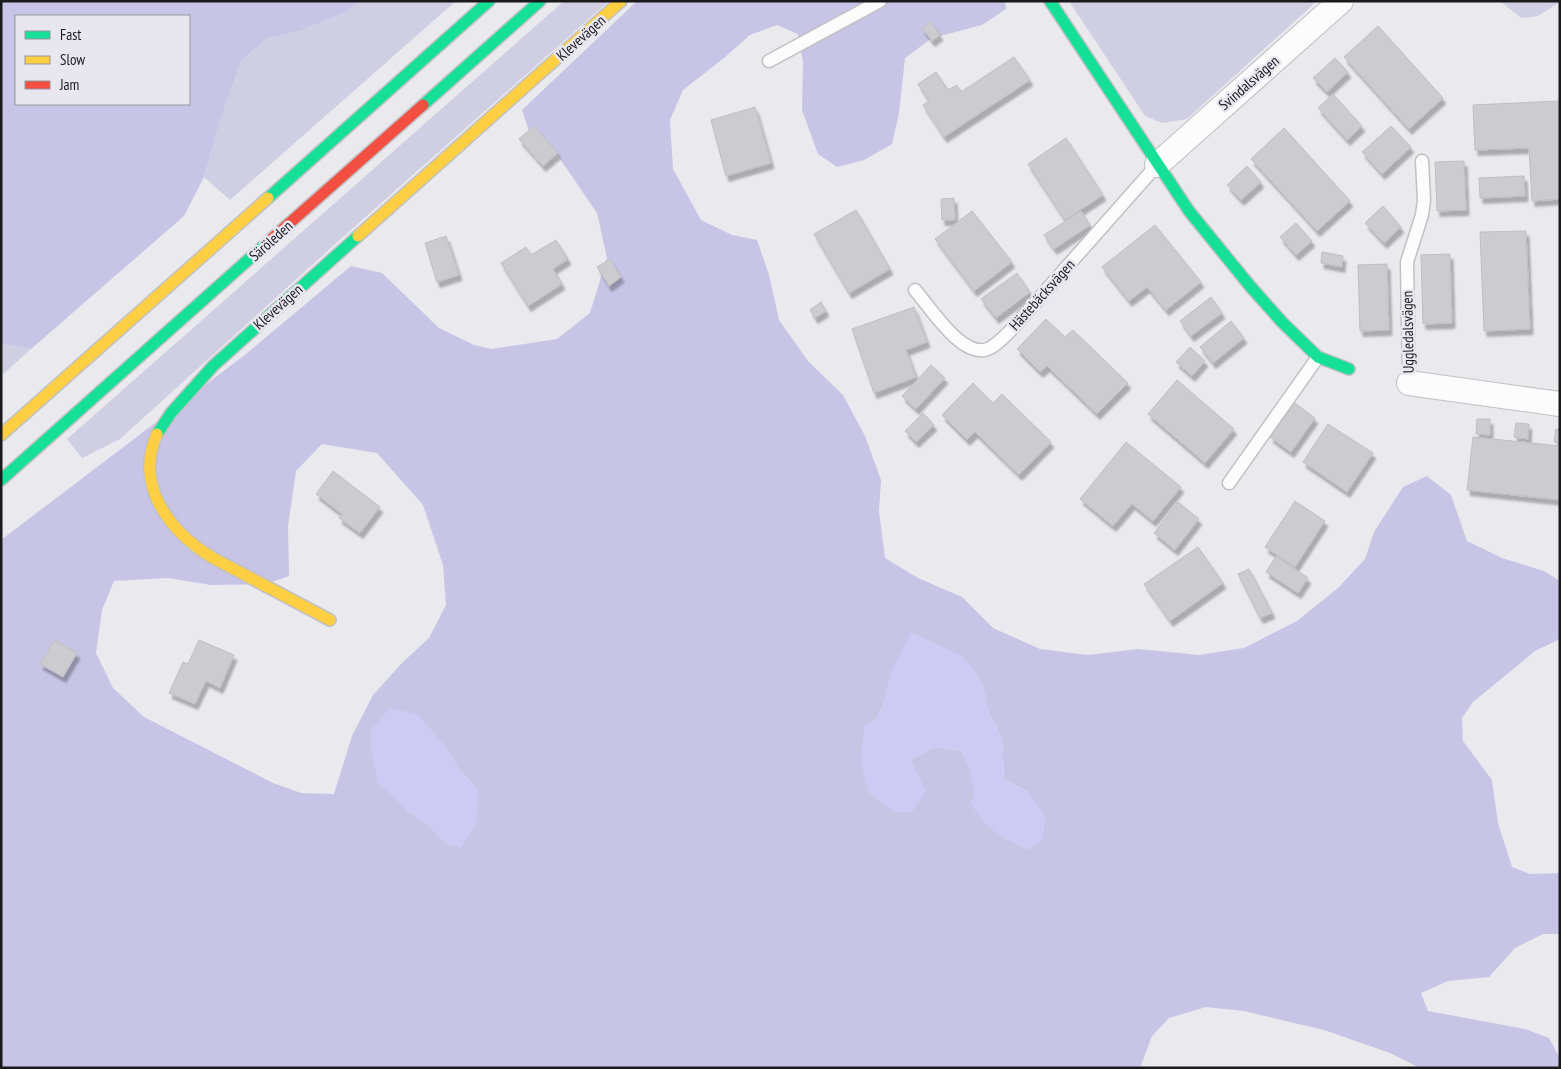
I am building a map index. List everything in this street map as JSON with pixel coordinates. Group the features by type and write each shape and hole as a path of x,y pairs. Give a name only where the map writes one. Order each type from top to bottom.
{"street":[{"path":"1,434 489,1"},
{"name":"Säröleden","path":"1,480 540,1"},
{"name":"Klevevägen","path":"330,620 287,599 204,553 183,535 159,506 152,489 148,457 153,442 162,424 213,366 622,1"},
{"path":"1050,1 1189,211 1282,322 1318,357 1349,369"},
{"name":"Svindalsvägen","path":"1157,165 1341,1"},
{"name":"Uggledalsvägen","path":"1409,383 1560,404"}],"lane":[{"path":"769,61 880,1"},
{"name":"Uggledalsvägen","path":"1409,383 1407,262 1422,215 1424,200 1422,161"},
{"name":"Hästebäcksvägen","path":"915,290 957,340 969,348 981,350 990,348 1011,330 1157,165"},
{"path":"1229,483 1318,357"}],"shaded area":[{"path":"1,1 359,1 346,12 300,31 267,38 241,61 220,121 204,177 184,216 31,349 1,343"},
{"path":"359,1 456,1 230,200 204,177 220,121 241,61 267,38 300,31 346,12"},
{"path":"564,1 609,1 343,237 120,439 82,458 67,439"},
{"path":"637,1 1005,1 1006,9 982,25 932,38 905,58 899,113 892,144 864,160 837,167 818,154 802,110 803,62 798,34 777,25 750,35 683,90 670,120 673,169 701,220 732,235 757,240 769,275 779,320 808,361 843,395 865,436 881,480 879,511 885,558 918,578 962,597 993,628 1040,649 1088,655 1138,649 1199,655 1244,648 1297,621 1338,588 1365,559 1374,532 1403,487 1427,476 1451,495 1467,541 1502,558 1544,571 1560,581 1560,639 1535,651 1473,702 1462,718 1463,741 1492,780 1498,823 1512,867 1530,874 1560,873 1560,934 1543,934 1515,948 1489,977 1448,981 1421,993 1428,1011 1525,1029 1549,1038 1560,1059 1560,1068 1420,1068 1390,1053 1324,1030 1244,1011 1206,1007 1169,1018 1152,1036 1140,1068 1,1068 1,540 246,354 351,266 382,273 439,328 474,345 492,349 557,339 590,313 607,258 597,213 558,156 530,134 522,110","holes":["322,444 377,453 423,505 443,565 446,605 429,638 402,663 373,695 352,736 334,794 301,793 273,783 144,717 113,688 96,653 102,610 114,581 168,578 211,585 266,584 289,576 288,526 296,471","974,670 983,686 987,709 1002,738 1004,779 1028,792 971,804 975,792 970,770 962,751 935,747 910,760 912,812 894,811 869,792 864,726 875,721 883,705 892,671","443,743 458,768 479,791 446,844 429,825 407,811"]},
{"path":"1069,1 1317,1 1187,119 1162,123 1145,116"},
{"path":"1500,1 1560,2 1538,16 1521,18"},
{"path":"1,343 31,349 1,376"},
{"path":"911,632 962,656 974,670 983,686 987,709 1002,738 1004,779 1028,792 1045,816 1043,840 1029,850 996,832 977,813 971,804 975,792 970,770 962,751 935,747 911,760 926,791 912,812 894,812 869,792 861,763 864,726 875,721 883,705 892,671"},
{"path":"390,708 417,714 443,743 458,768 479,791 476,824 461,848 446,844 429,825 407,811 378,783 371,749 371,729"}],"building":[{"path":"931,22 940,35 932,41 922,28"},
{"path":"1378,26 1443,98 1409,129 1344,57"},
{"path":"1014,57 1030,80 944,137 923,105 929,101 918,84 936,72 948,90 957,85 961,92"},
{"path":"1335,58 1348,72 1327,92 1313,78"},
{"path":"1333,94 1362,126 1347,140 1318,108"},
{"path":"1560,101 1560,199 1532,201 1529,148 1475,150 1473,105"},
{"path":"755,107 771,163 726,176 711,120"},
{"path":"534,126 558,153 543,166 519,139"},
{"path":"1391,126 1411,147 1382,174 1362,152"},
{"path":"1284,128 1350,201 1317,231 1251,159"},
{"path":"1066,138 1103,195 1065,220 1028,164"},
{"path":"1464,161 1466,210 1437,211 1435,162"},
{"path":"1247,166 1261,182 1241,200 1227,185"},
{"path":"1524,176 1525,196 1480,198 1479,178"},
{"path":"954,198 955,220 942,220 941,199"},
{"path":"1383,206 1401,227 1384,243 1365,223"},
{"path":"856,210 890,269 849,293 814,234"},
{"path":"972,211 1012,262 974,291 935,239"},
{"path":"1081,211 1090,225 1054,249 1044,235"},
{"path":"1296,223 1312,241 1296,255 1280,237"},
{"path":"1155,225 1201,282 1166,310 1147,287 1129,301 1102,267"},
{"path":"1526,231 1530,329 1484,331 1480,232"},
{"path":"446,236 459,275 437,282 425,243"},
{"path":"556,240 568,259 553,269 562,284 528,306 501,263 526,247 531,255"},
{"path":"1322,252 1343,256 1342,267 1321,263"},
{"path":"1450,254 1452,323 1423,324 1421,255"},
{"path":"610,259 621,277 609,286 597,267"},
{"path":"1387,264 1389,330 1360,331 1358,265"},
{"path":"1017,273 1030,292 996,318 981,299"},
{"path":"1211,297 1222,313 1191,336 1180,321"},
{"path":"821,302 826,311 815,318 810,310"},
{"path":"914,307 927,342 906,350 916,377 874,393 852,329"},
{"path":"1046,319 1065,337 1073,330 1128,383 1097,414 1047,366 1040,372 1017,349"},
{"path":"1231,321 1244,338 1213,363 1200,347"},
{"path":"1190,347 1205,361 1192,376 1176,362"},
{"path":"931,365 945,378 916,409 902,396"},
{"path":"1177,380 1234,429 1205,463 1148,414"},
{"path":"973,383 993,403 1002,394 1051,442 1019,475 975,432 967,440 942,415"},
{"path":"1295,403 1315,418 1291,452 1270,437"},
{"path":"923,413 934,425 916,442 905,431"},
{"path":"1477,419 1490,419 1490,435 1476,434"},
{"path":"1516,423 1529,424 1528,439 1514,437"},
{"path":"1328,424 1373,453 1347,492 1303,462"},
{"path":"1556,429 1560,429 1560,444 1554,442"},
{"path":"1473,437 1560,446 1560,500 1467,490"},
{"path":"1126,442 1181,487 1153,521 1132,504 1113,526 1080,499"},
{"path":"333,471 380,507 360,533 339,518 342,514 316,494"},
{"path":"1295,501 1325,521 1295,567 1265,547"},
{"path":"1178,502 1199,519 1175,550 1154,533"},
{"path":"1198,547 1223,583 1170,621 1144,584"},
{"path":"1276,556 1308,578 1298,593 1266,572"},
{"path":"1249,569 1272,613 1260,618 1238,574"},
{"path":"54,640 77,653 63,677 40,664"},
{"path":"199,640 234,655 220,688 206,681 195,704 169,693 183,662 188,664"}],"traffic: fast":[{"path":"268,198 489,1"},
{"path":"423,105 540,1"},
{"path":"1050,1 1189,211 1282,322 1318,357 1349,369"},
{"path":"157,434 171,413 213,366 358,236"},
{"path":"1,480 267,243"}],"traffic: slow":[{"path":"358,236 621,1"},
{"path":"1,435 268,198"},
{"path":"157,434 151,453 150,472 153,489 160,506 183,535 213,558 330,620"}],"traffic: jam":[{"path":"267,243 423,105"}]}
